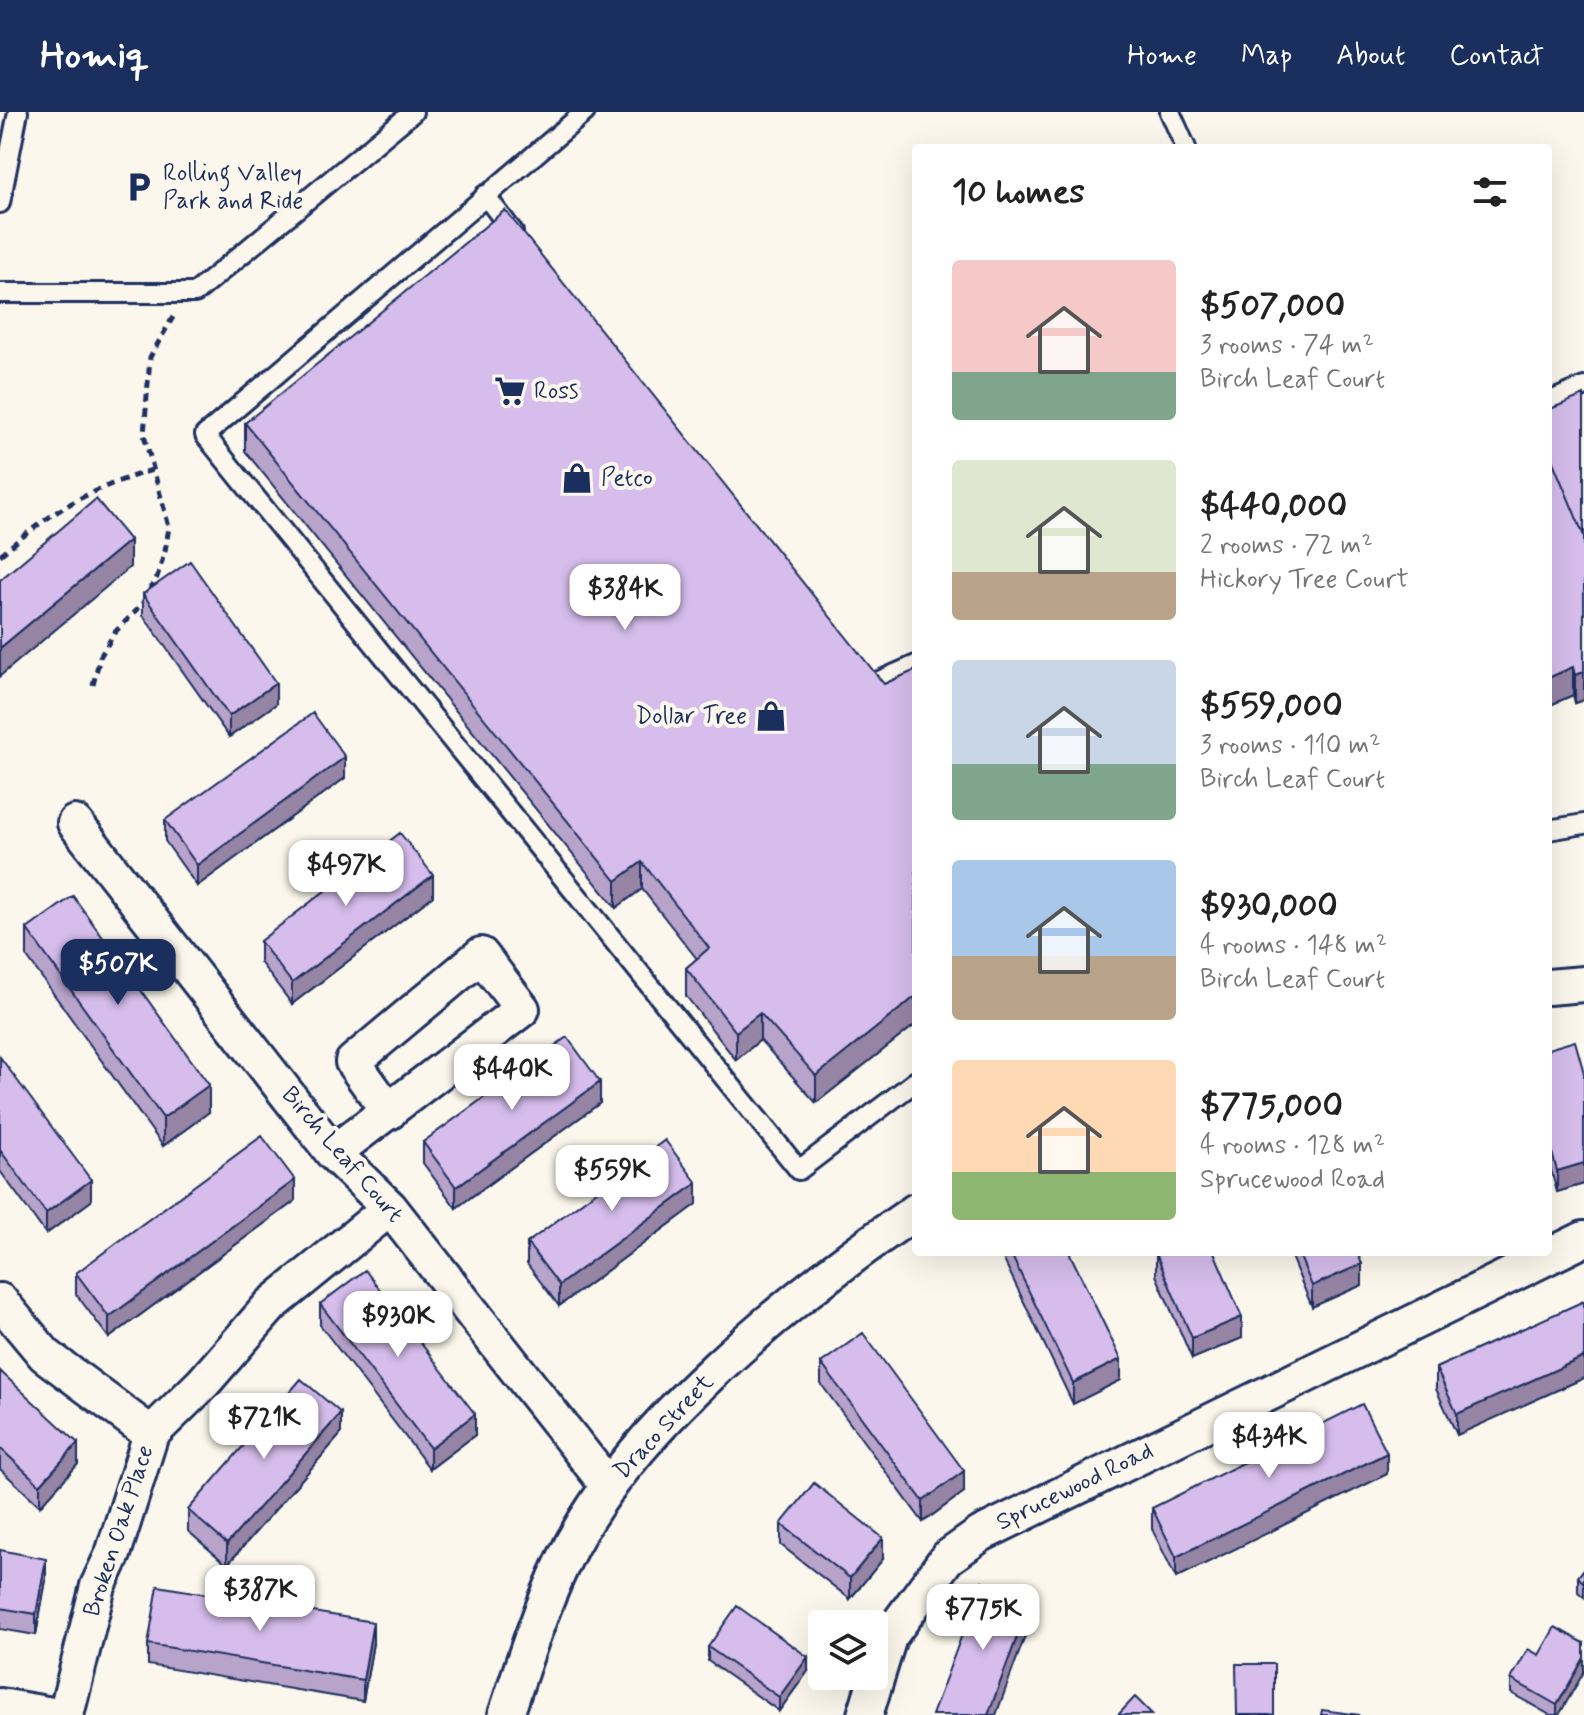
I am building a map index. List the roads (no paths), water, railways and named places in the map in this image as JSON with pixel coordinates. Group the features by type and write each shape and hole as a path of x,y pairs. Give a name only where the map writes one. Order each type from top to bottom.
{"street":[{"name":"Birch Leaf Court","path":"75,823 333,1153 390,1208 609,1487"},
{"path":"333,1153 389,1112 522,1009 481,955 353,1062 389,1112"},
{"path":"1552,987 1584,984"},
{"name":"Broken Oak Place","path":"66,1715 98,1586 113,1554 151,1434 203,1383 271,1305 390,1208"},
{"name":"Draco Street","path":"506,1715 529,1644 564,1559 635,1452 698,1386 804,1295 912,1214"},
{"name":"Sprucewood Road","path":"1552,1255 1584,1239"},
{"name":"Sprucewood Road","path":"865,1715 889,1637 947,1558 981,1534 1549,1256"},
{"path":"0,1301 45,1355 151,1434"},
{"path":"0,1706 52,1715"}],"lane":[{"path":"0,203 18,112"},
{"path":"0,293 195,293 413,112"},
{"path":"585,112 205,435 799,1170 912,1084"},
{"path":"1170,112 1184,144"},
{"path":"485,195 523,243"},
{"path":"1552,400 1584,387"},
{"path":"852,663 870,685 912,667"},
{"path":"1552,829 1584,824"}],"place":[{"name":"Rolling Valley Park and Ride","path":"139,187"},
{"name":"Ross","path":"510,391"},
{"name":"Petco","path":"577,478"},
{"name":"Dollar Tree","path":"771,716"}]}
